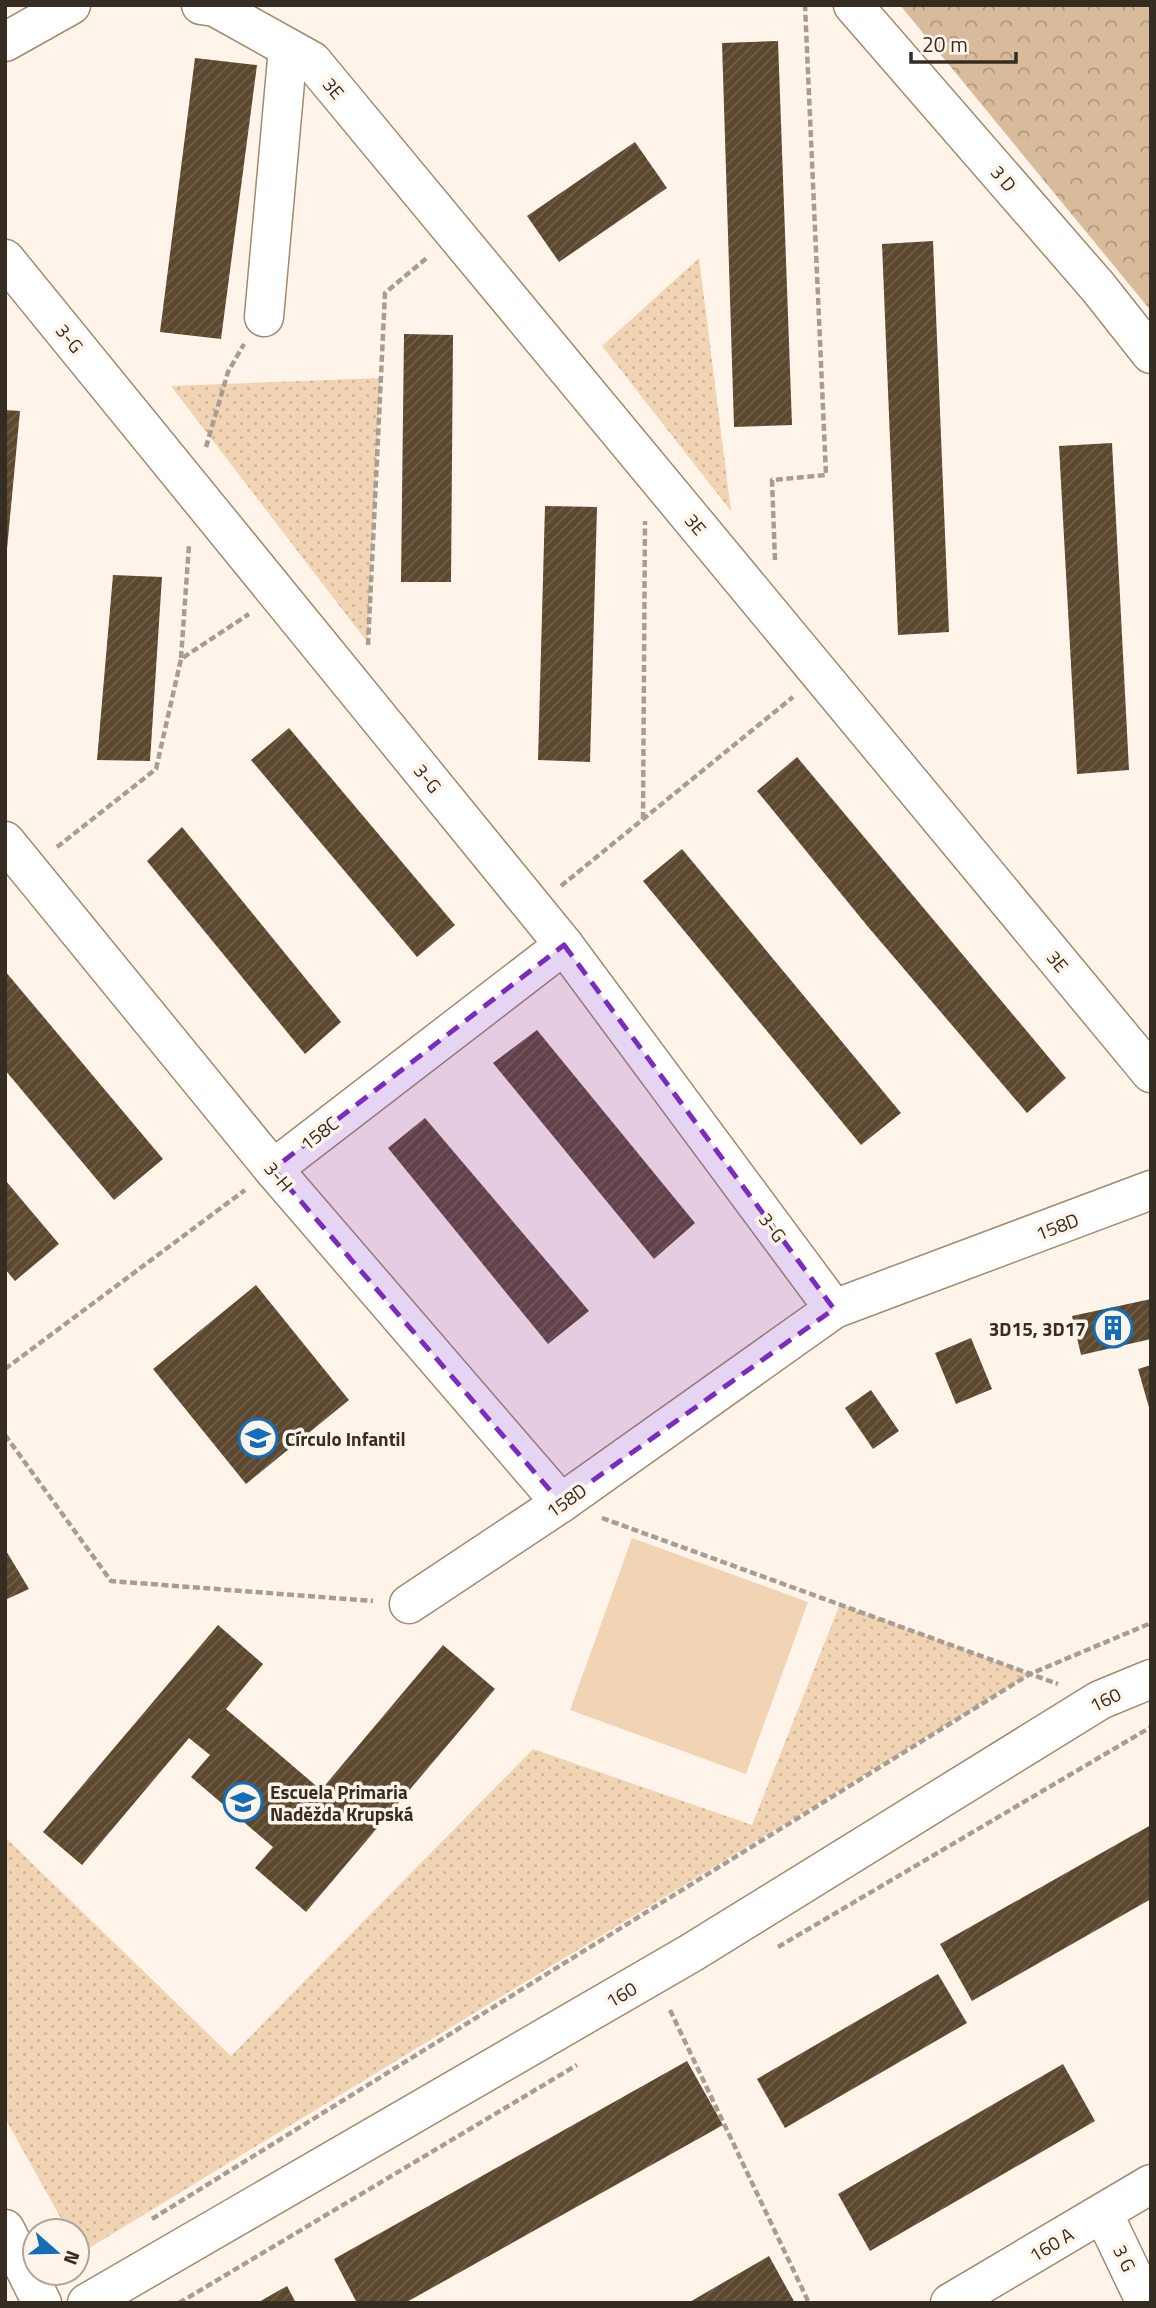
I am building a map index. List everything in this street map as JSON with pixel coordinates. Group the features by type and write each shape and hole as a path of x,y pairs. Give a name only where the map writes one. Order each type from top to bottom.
{"street":[{"path":"5,42 71,5"},
{"name":"3 D","path":"853,5 1098,287 1151,354"},
{"name":"3E","path":"208,6 312,61 1151,1073"},
{"path":"264,317 288,48"},
{"name":"3-G","path":"5,259 564,944 834,1310"},
{"name":"3-H","path":"17,855 273,1169 561,1503"},
{"name":"158C","path":"273,1169 564,944"},
{"name":"158D","path":"409,1604 561,1503 834,1310 1151,1190"},
{"name":"160","path":"87,2303 691,1953 1100,1700 1151,1679"},
{"name":"160 A","path":"950,2303 1151,2184"},
{"name":"3 G","path":"1103,2213 1146,2303"},
{"path":"5,2228 42,2303"}],"path":[{"path":"777,622 772,480 826,475 804,5"},
{"path":"366,702 386,293 455,234"},
{"path":"643,819 645,519"},
{"path":"17,855 156,769 181,659 279,595"},
{"path":"534,908 821,675"},
{"path":"5,1369 273,1169"},
{"path":"5,1435 111,1581 409,1604"},
{"path":"561,1503 1100,1700 1151,1726"},
{"path":"151,2219 1030,1674 1151,1623"},
{"path":"670,2010 809,2303"}],"highlighted area":[{"path":"564,945 834,1309 561,1503 273,1169"}],"shaded area":[{"path":"699,258 731,511 602,346"},
{"path":"381,378 368,643 171,386"},
{"path":"632,1538 808,1602 746,1774 570,1710"},
{"path":"840,1604 1030,1674 91,2247 91,2217 60,2217 5,2118 5,1837 231,2056 533,1749 752,1825"}],"green space":[{"path":"900,5 1151,5 1151,311"}],"building":[{"path":"778,41 792,425 734,427 722,43"},
{"path":"195,58 257,65 221,339 160,332"},
{"path":"635,142 667,188 559,262 527,216"},
{"path":"933,241 949,632 898,635 882,244"},
{"path":"404,334 453,335 451,582 401,582"},
{"path":"5,410 20,411 7,549 5,549"},
{"path":"1112,443 1129,770 1077,774 1059,446"},
{"path":"545,506 597,507 590,762 538,760"},
{"path":"113,575 162,577 150,761 97,760"},
{"path":"289,728 455,925 417,957 251,760"},
{"path":"797,757 1066,1078 1027,1113 869,928 757,791"},
{"path":"182,827 341,1022 305,1054 147,861"},
{"path":"682,849 901,1113 861,1145 643,881"},
{"path":"5,971 163,1159 114,1200 5,1070"},
{"path":"537,1030 695,1223 654,1259 493,1063"},
{"path":"425,1118 589,1311 548,1344 388,1148"},
{"path":"5,1180 59,1244 15,1281 5,1269"},
{"path":"256,1285 349,1400 246,1484 153,1369"},
{"name":"3D15, 3D17","path":"1151,1299 1151,1339 1081,1355 1072,1316"},
{"path":"971,1338 992,1389 956,1404 935,1353"},
{"path":"1151,1365 1151,1411 1150,1411 1138,1369"},
{"path":"871,1390 899,1431 873,1449 845,1408"},
{"path":"5,1549 29,1589 5,1600"},
{"path":"218,1625 263,1664 226,1709 321,1790 443,1645 495,1689 306,1912 255,1868 273,1847 191,1777 210,1755 189,1738 82,1865 43,1832"},
{"path":"1151,1825 1151,1899 972,2001 940,1944"},
{"path":"938,1974 967,2023 785,2128 757,2079"},
{"path":"687,2061 723,2125 405,2303 357,2303 334,2259"},
{"path":"1063,2064 1095,2121 870,2251 838,2194"},
{"path":"769,2256 795,2303 688,2303"},
{"path":"287,2286 296,2303 257,2303"}],"place":[{"name":"3D15, 3D17","path":"1113,1328"},
{"name":"Círculo Infantil","path":"258,1438"},
{"name":"Escuela Primaria Naděžda Krupská","path":"243,1802"}]}
